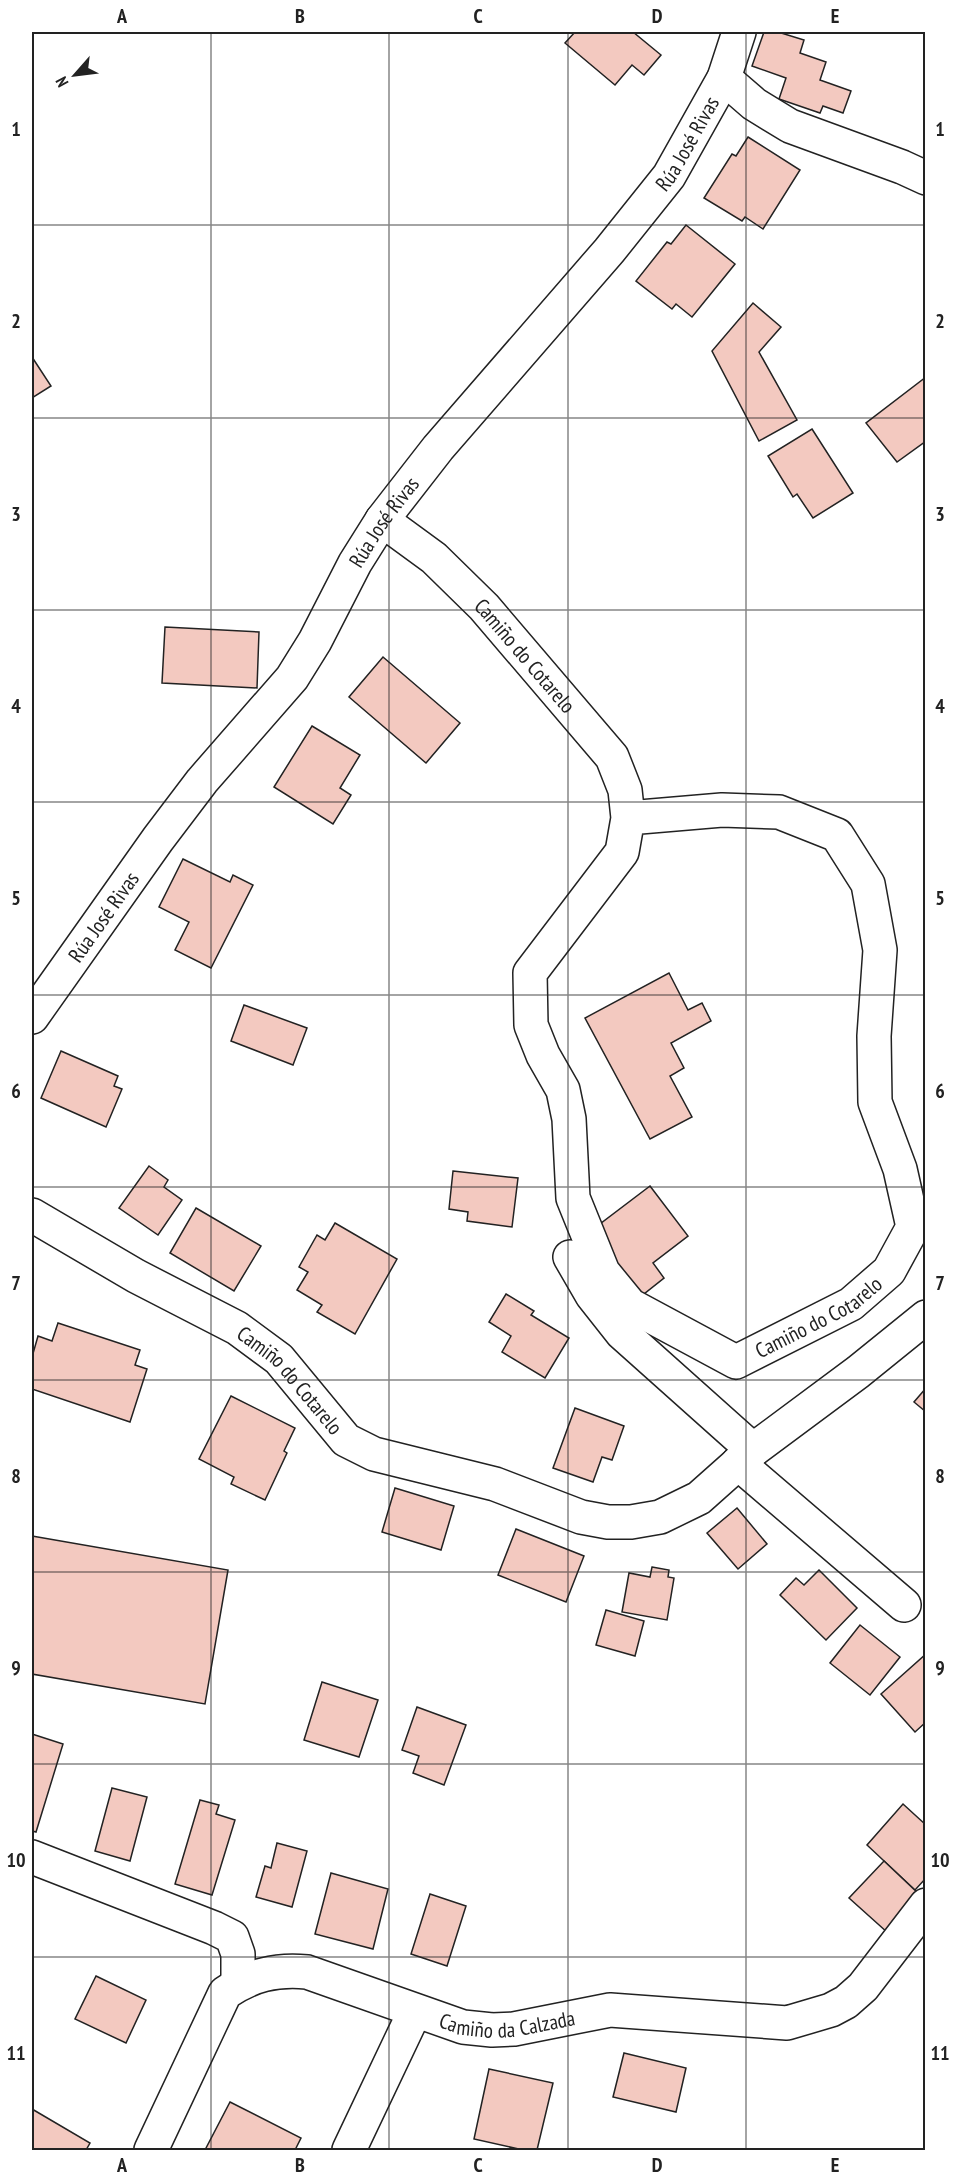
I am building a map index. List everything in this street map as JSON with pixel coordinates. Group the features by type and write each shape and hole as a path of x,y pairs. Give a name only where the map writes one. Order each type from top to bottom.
{"street":[{"name":"Rúa José Rivas","path":"32,1017 196,789 292,678 315,641 355,563 382,520 438,448 609,251 669,176 724,78 739,32"},
{"path":"724,78 754,104 790,126 926,178"},
{"name":"Camiño do Cotarelo","path":"382,520 435,558 484,607 612,757 625,790 628,818 622,852 530,973 531,1025 543,1055 562,1090 569,1119 573,1198 603,1272 630,1305 736,1362 850,1304 890,1271 913,1227 900,1169 876,1102 874,1036 880,950 868,884 837,835 779,812 722,810 628,818"},
{"name":"Camiño do Cotarelo","path":"32,1215 136,1276 237,1328 279,1359 346,1440 374,1454 495,1484 581,1517 608,1522 631,1522 660,1517 699,1498 745,1457 858,1372 926,1317"},
{"path":"570,1257 592,1294 622,1334 745,1457 904,1605"},
{"path":"32,1857 232,1936 238,1953 238,1984"},
{"name":"Camiño da Calzada","path":"151,2151 225,1993 238,1984 262,1974 288,1971 307,1972 463,2027 492,2030 514,2029 610,2010 787,2023 831,2010 846,2002 863,1987 926,1905"},
{"path":"349,2151 415,2011"}],"building":[{"path":"575,32 633,32 661,55 644,75 632,65 615,85 565,43"},
{"path":"764,32 778,32 804,40 800,53 826,62 820,80 851,91 843,113 823,106 820,113 779,99 786,78 752,66"},
{"path":"748,137 800,170 763,229 745,217 742,221 704,198 732,154 736,156"},
{"path":"686,225 735,264 692,317 676,304 672,309 636,281 667,242 671,244"},
{"path":"753,303 781,327 759,352 797,420 759,441 712,351"},
{"path":"32,357 51,386 32,398"},
{"path":"926,377 926,441 897,462 866,423"},
{"path":"812,429 853,493 813,518 797,494 793,497 768,456"},
{"path":"165,627 259,632 257,688 162,683"},
{"path":"383,657 460,723 426,763 349,697"},
{"path":"312,726 360,755 340,788 351,795 333,824 274,787"},
{"path":"183,859 230,882 233,875 253,885 211,968 175,950 189,922 159,907"},
{"path":"669,973 688,1010 702,1003 711,1021 671,1043 684,1068 670,1076 692,1117 650,1139 585,1018"},
{"path":"244,1005 307,1028 293,1065 231,1041"},
{"path":"61,1051 118,1076 114,1086 122,1089 106,1127 41,1098"},
{"path":"149,1166 168,1180 164,1187 182,1200 158,1235 119,1208"},
{"path":"453,1171 518,1178 512,1227 467,1221 468,1212 449,1209"},
{"path":"650,1186 688,1236 653,1263 664,1278 635,1301 596,1227"},
{"path":"196,1208 261,1246 234,1291 170,1253"},
{"path":"335,1223 397,1259 355,1334 317,1312 322,1305 297,1290 308,1272 299,1267 317,1235 325,1240"},
{"path":"506,1294 534,1311 531,1315 569,1338 545,1378 502,1352 511,1336 489,1322"},
{"path":"58,1323 140,1350 135,1365 147,1369 130,1422 32,1389 32,1357 38,1336 52,1341"},
{"path":"926,1388 926,1412 914,1402"},
{"path":"231,1396 295,1428 284,1451 287,1453 265,1500 231,1484 234,1477 199,1459"},
{"path":"575,1408 624,1426 612,1460 602,1457 593,1482 553,1468"},
{"path":"395,1488 454,1506 441,1550 382,1532"},
{"path":"737,1508 767,1544 738,1569 707,1533"},
{"path":"516,1529 584,1556 566,1602 498,1575"},
{"path":"32,1536 228,1570 205,1704 32,1674"},
{"path":"652,1567 669,1570 668,1577 674,1578 667,1620 622,1612 629,1573 650,1577"},
{"path":"819,1570 857,1608 826,1640 780,1595 796,1578 804,1585"},
{"path":"606,1610 644,1621 635,1656 596,1645"},
{"path":"860,1625 900,1657 870,1695 830,1663"},
{"path":"926,1654 926,1722 915,1732 881,1694"},
{"path":"322,1682 378,1700 359,1757 304,1740"},
{"path":"417,1707 466,1725 444,1785 413,1773 419,1756 402,1750"},
{"path":"32,1734 63,1744 36,1832 32,1831"},
{"path":"112,1788 147,1797 130,1861 95,1851"},
{"path":"200,1800 219,1805 216,1814 235,1820 212,1895 175,1884"},
{"path":"903,1804 926,1825 926,1878 915,1890 867,1845"},
{"path":"277,1843 307,1851 292,1907 256,1897 265,1866 271,1868"},
{"path":"884,1861 921,1896 888,1933 849,1898"},
{"path":"331,1873 388,1889 373,1949 315,1934"},
{"path":"430,1894 466,1906 447,1966 411,1954"},
{"path":"96,1976 146,2000 126,2043 75,2019"},
{"path":"624,2053 686,2068 676,2112 613,2097"},
{"path":"489,2069 553,2083 537,2150 523,2150 474,2139"},
{"path":"230,2102 301,2138 295,2150 205,2150"},
{"path":"32,2109 90,2143 86,2150 32,2150"}]}
